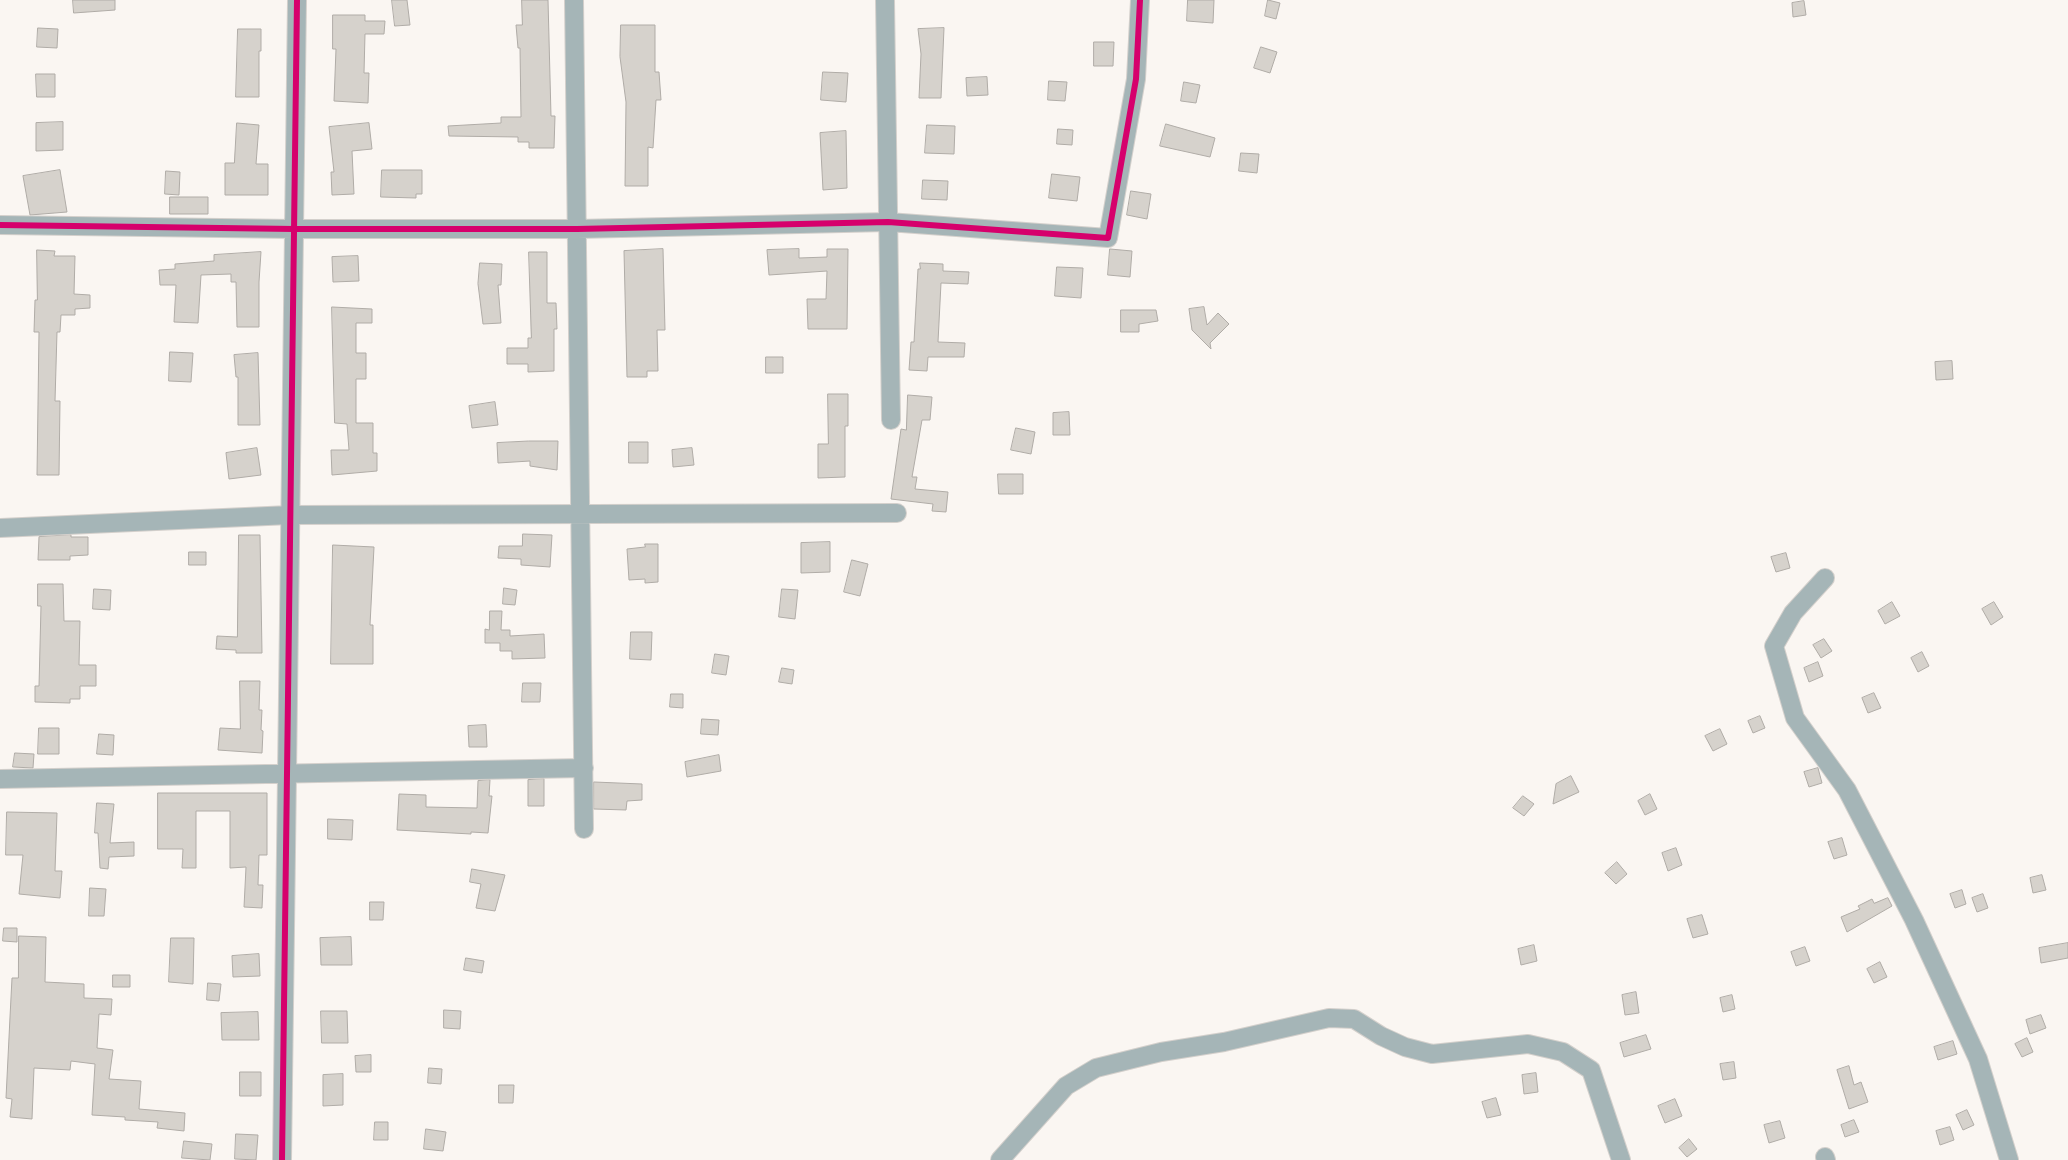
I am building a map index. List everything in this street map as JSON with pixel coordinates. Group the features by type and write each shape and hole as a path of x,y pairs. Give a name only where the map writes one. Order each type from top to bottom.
{"street":[{"path":"282,1160 297,0"},
{"path":"574,0 584,829"},
{"path":"885,0 891,420"},
{"path":"0,225 294,229 577,229 888,222 1108,238 1136,79 1140,0"},
{"path":"0,528 290,515 897,513"},
{"path":"1825,578 1792,613 1774,646 1795,718 1847,790 1914,920 1978,1059 2009,1160"},
{"path":"0,779 584,768"},
{"path":"1000,1160 1066,1086 1096,1068 1161,1052 1224,1042 1329,1018 1354,1019 1381,1036 1405,1047 1432,1054 1528,1044 1563,1052 1591,1070 1621,1160"}],"building":[{"path":"73,0 115,0 115,10 74,13"},
{"path":"392,0 407,0 410,25 395,26"},
{"path":"522,0 548,0 551,116 555,116 554,148 529,148 529,142 518,142 518,137 449,136 448,126 501,123 501,117 521,117 520,48 518,48 516,25 522,25"},
{"path":"1188,0 1214,0 1213,23 1187,21"},
{"path":"1268,0 1280,3 1276,19 1265,16"},
{"path":"1804,1 1806,15 1793,17 1792,3"},
{"path":"333,15 365,15 365,21 385,21 384,34 365,34 364,73 369,73 368,103 334,101 336,49 333,49"},
{"path":"621,25 655,25 655,72 659,72 661,100 656,100 653,148 648,147 648,186 625,186 626,102 620,57"},
{"path":"38,28 58,29 57,48 37,47"},
{"path":"944,28 941,98 919,98 921,54 918,29"},
{"path":"238,29 261,29 259,97 236,97"},
{"path":"1094,42 1114,42 1113,66 1094,66"},
{"path":"1261,47 1277,52 1270,73 1254,68"},
{"path":"823,72 848,73 846,102 821,100"},
{"path":"36,74 55,74 55,97 37,97"},
{"path":"987,77 988,95 967,96 966,78"},
{"path":"1049,81 1067,82 1065,101 1048,100"},
{"path":"1184,82 1200,85 1196,103 1181,101"},
{"path":"63,122 63,150 36,151 36,123"},
{"path":"237,123 259,125 256,164 268,164 268,195 225,195 225,163 234,163"},
{"path":"369,123 372,149 352,151 354,194 332,195 331,172 334,172 329,127"},
{"path":"1166,124 1215,138 1210,157 1160,146"},
{"path":"927,125 955,126 954,154 925,153"},
{"path":"1058,129 1073,130 1072,145 1057,144"},
{"path":"846,131 847,188 823,190 820,133"},
{"path":"1241,153 1259,154 1257,173 1239,171"},
{"path":"60,170 67,212 30,215 23,176"},
{"path":"382,170 422,170 422,194 416,194 416,198 381,197"},
{"path":"166,171 180,172 179,195 165,194"},
{"path":"1052,174 1080,177 1077,201 1049,198"},
{"path":"923,180 948,181 947,200 922,199"},
{"path":"1131,191 1151,194 1147,219 1127,215"},
{"path":"170,197 208,197 208,214 170,214"},
{"path":"663,249 665,330 657,330 658,371 647,371 647,377 627,377 624,251"},
{"path":"799,249 799,258 827,257 827,249 848,249 847,329 808,329 807,299 826,299 827,271 769,275 767,250"},
{"path":"1110,249 1132,251 1130,277 1108,275"},
{"path":"37,250 55,251 54,256 75,256 74,294 90,295 90,308 75,309 75,315 61,315 60,332 57,332 55,401 60,401 59,475 37,475 39,332 34,332 35,300 37,300"},
{"path":"261,252 259,327 237,327 236,282 231,282 231,274 201,275 198,323 174,322 176,285 160,285 159,270 175,269 175,264 214,261 214,255"},
{"path":"529,252 547,252 547,303 556,303 557,329 554,329 554,371 528,372 528,364 507,364 507,348 528,348 528,338 531,338"},
{"path":"358,256 359,281 333,282 332,257"},
{"path":"480,263 502,264 501,285 498,285 501,323 483,324 478,284"},
{"path":"920,263 943,264 943,271 969,272 968,284 941,283 938,342 965,343 964,357 928,357 927,371 909,370 911,342 914,342 918,269 920,269"},
{"path":"1057,267 1083,268 1081,298 1055,296"},
{"path":"332,307 372,309 372,323 356,323 356,353 366,353 366,379 356,379 356,423 373,423 373,453 377,453 377,471 332,475 331,450 349,450 347,424 335,423"},
{"path":"1204,307 1207,325 1218,313 1229,324 1210,343 1211,349 1192,330 1189,309"},
{"path":"1121,310 1156,310 1158,321 1139,324 1139,332 1121,332"},
{"path":"170,352 193,353 191,382 169,381"},
{"path":"258,353 260,425 238,425 238,377 236,377 234,355"},
{"path":"766,357 783,357 783,373 766,373"},
{"path":"1952,361 1953,379 1936,380 1935,362"},
{"path":"828,394 848,394 848,426 845,426 845,477 818,478 818,444 828,444"},
{"path":"908,395 932,397 930,420 922,420 912,477 917,477 915,489 948,492 946,512 932,511 933,504 891,499 901,429 906,430"},
{"path":"495,402 498,425 472,428 469,406"},
{"path":"1069,412 1070,435 1053,435 1053,413"},
{"path":"1016,428 1035,432 1031,454 1011,450"},
{"path":"558,441 557,470 530,466 530,461 498,463 497,443"},
{"path":"629,442 648,442 648,463 629,463"},
{"path":"257,448 261,475 229,479 226,453"},
{"path":"692,448 694,465 673,467 672,450"},
{"path":"998,474 1023,474 1023,494 999,494"},
{"path":"523,534 552,535 550,567 521,565 521,559 498,558 499,546 522,546"},
{"path":"71,535 71,537 88,537 88,555 70,556 70,560 38,560 39,537"},
{"path":"239,535 260,535 262,653 236,653 236,650 216,649 217,636 237,637"},
{"path":"830,542 830,572 801,573 801,543"},
{"path":"645,544 658,544 658,582 645,583 645,579 629,580 627,549 645,547"},
{"path":"333,545 374,547 370,625 373,625 373,664 331,664"},
{"path":"189,552 206,552 206,565 189,565"},
{"path":"1786,553 1790,568 1776,572 1771,557"},
{"path":"852,560 868,564 860,596 844,592"},
{"path":"38,584 63,584 64,621 80,621 79,665 96,665 96,686 80,686 80,699 70,699 70,703 35,702 35,686 39,686 41,606 38,606"},
{"path":"504,588 517,590 515,605 503,604"},
{"path":"94,589 111,590 110,610 93,609"},
{"path":"782,589 798,590 795,619 779,617"},
{"path":"1892,602 1900,616 1885,624 1878,611"},
{"path":"1994,602 2003,617 1991,625 1982,609"},
{"path":"490,611 502,611 501,630 510,630 510,636 544,634 545,658 512,659 512,651 500,651 500,643 485,643 485,629 489,630"},
{"path":"631,632 652,632 651,660 630,659"},
{"path":"1824,639 1832,651 1821,658 1813,645"},
{"path":"1922,652 1929,666 1918,672 1911,658"},
{"path":"715,654 729,656 726,675 712,673"},
{"path":"1818,662 1823,676 1809,682 1804,668"},
{"path":"782,668 794,670 792,684 779,682"},
{"path":"240,681 260,681 259,710 262,710 262,753 218,750 220,728 240,729"},
{"path":"523,683 541,683 540,702 522,702"},
{"path":"1874,693 1881,708 1868,713 1862,698"},
{"path":"671,694 683,694 683,708 670,707"},
{"path":"1760,716 1765,728 1753,733 1748,721"},
{"path":"702,719 719,720 718,735 701,734"},
{"path":"486,725 487,747 469,747 468,726"},
{"path":"39,728 59,728 59,754 38,754"},
{"path":"1720,729 1727,744 1713,751 1705,736"},
{"path":"99,734 114,735 113,755 97,754"},
{"path":"15,753 34,754 33,768 13,767"},
{"path":"719,755 721,771 687,777 685,762"},
{"path":"1818,768 1822,783 1809,787 1804,772"},
{"path":"1571,776 1579,792 1553,804 1556,784"},
{"path":"544,779 544,806 528,806 528,780"},
{"path":"490,780 489,796 492,796 488,833 471,832 471,834 397,830 399,794 426,795 426,807 477,808 478,781"},
{"path":"594,782 642,784 642,800 627,801 626,810 594,809"},
{"path":"158,793 267,793 267,855 259,855 258,885 263,885 262,908 244,907 246,867 230,868 230,811 196,811 196,868 182,868 183,849 158,849"},
{"path":"1650,794 1657,809 1645,815 1638,801"},
{"path":"1523,796 1534,804 1524,816 1513,808"},
{"path":"97,803 114,804 110,843 134,842 134,856 109,857 108,869 100,868 98,833 95,833"},
{"path":"7,812 57,813 55,871 62,871 60,898 19,894 23,855 6,855"},
{"path":"328,819 353,820 352,840 328,839"},
{"path":"1842,838 1847,855 1834,859 1828,842"},
{"path":"1676,848 1682,865 1668,871 1662,853"},
{"path":"1617,862 1627,874 1616,884 1605,873"},
{"path":"472,869 505,875 495,911 476,908 481,884 470,882"},
{"path":"2042,875 2046,890 2033,893 2030,878"},
{"path":"90,888 106,889 104,916 89,916"},
{"path":"1962,890 1966,904 1955,908 1950,894"},
{"path":"1983,894 1988,908 1977,912 1972,898"},
{"path":"1888,898 1892,906 1847,932 1841,917 1860,909 1858,906 1872,899 1874,903"},
{"path":"370,902 384,902 383,920 370,920"},
{"path":"1702,915 1708,934 1693,938 1687,919"},
{"path":"4,928 17,928 17,942 3,941"},
{"path":"19,936 46,937 45,982 84,984 84,998 112,999 111,1015 99,1014 97,1048 113,1050 109,1079 141,1081 139,1109 185,1113 184,1131 157,1128 158,1122 92,1115 95,1064 71,1061 70,1070 34,1068 32,1119 10,1117 12,1099 6,1098 10,1017 12,978 18,978"},
{"path":"351,937 352,965 321,965 320,938"},
{"path":"171,938 194,938 193,984 169,982"},
{"path":"2068,943 2068,958 2041,963 2039,948"},
{"path":"1534,945 1537,961 1521,965 1518,949"},
{"path":"1805,947 1810,961 1796,966 1791,952"},
{"path":"259,954 260,976 233,977 232,956"},
{"path":"466,958 484,961 482,973 464,970"},
{"path":"1880,962 1887,977 1874,983 1867,969"},
{"path":"113,975 130,975 130,987 113,987"},
{"path":"208,983 221,984 219,1001 207,1000"},
{"path":"1636,992 1639,1013 1625,1015 1622,995"},
{"path":"1732,995 1735,1009 1723,1012 1720,998"},
{"path":"444,1010 461,1011 460,1029 444,1028"},
{"path":"321,1011 347,1011 348,1043 322,1043"},
{"path":"258,1012 259,1040 222,1040 221,1013"},
{"path":"2041,1015 2046,1028 2030,1034 2026,1020"},
{"path":"1646,1035 1651,1049 1624,1057 1620,1043"},
{"path":"2027,1038 2033,1052 2022,1057 2015,1044"},
{"path":"1953,1041 1957,1054 1938,1060 1934,1047"},
{"path":"371,1055 371,1072 356,1072 355,1056"},
{"path":"1734,1062 1736,1078 1723,1080 1720,1064"},
{"path":"1849,1066 1854,1085 1861,1082 1868,1102 1849,1109 1837,1070"},
{"path":"429,1068 442,1069 441,1084 428,1083"},
{"path":"240,1072 261,1072 261,1096 240,1096"},
{"path":"1536,1073 1538,1092 1524,1094 1522,1075"},
{"path":"343,1074 343,1105 323,1106 323,1075"},
{"path":"499,1085 514,1085 513,1103 499,1103"},
{"path":"1496,1098 1501,1115 1487,1118 1482,1102"},
{"path":"1675,1099 1682,1116 1665,1123 1658,1106"},
{"path":"1967,1110 1974,1125 1963,1130 1956,1115"},
{"path":"1854,1120 1859,1132 1845,1137 1841,1125"},
{"path":"1780,1121 1785,1138 1769,1143 1764,1125"},
{"path":"375,1122 388,1122 388,1140 374,1140"},
{"path":"1950,1127 1954,1140 1940,1145 1936,1131"},
{"path":"426,1129 446,1132 443,1151 424,1149"},
{"path":"236,1134 258,1135 256,1160 235,1159"},
{"path":"1689,1139 1697,1149 1687,1157 1679,1148"},
{"path":"184,1141 212,1144 210,1160 182,1158"}],"cycle path":[{"path":"282,1160 297,0"},
{"path":"0,225 294,229 577,229 888,222 1108,238 1136,79 1140,0"}]}
